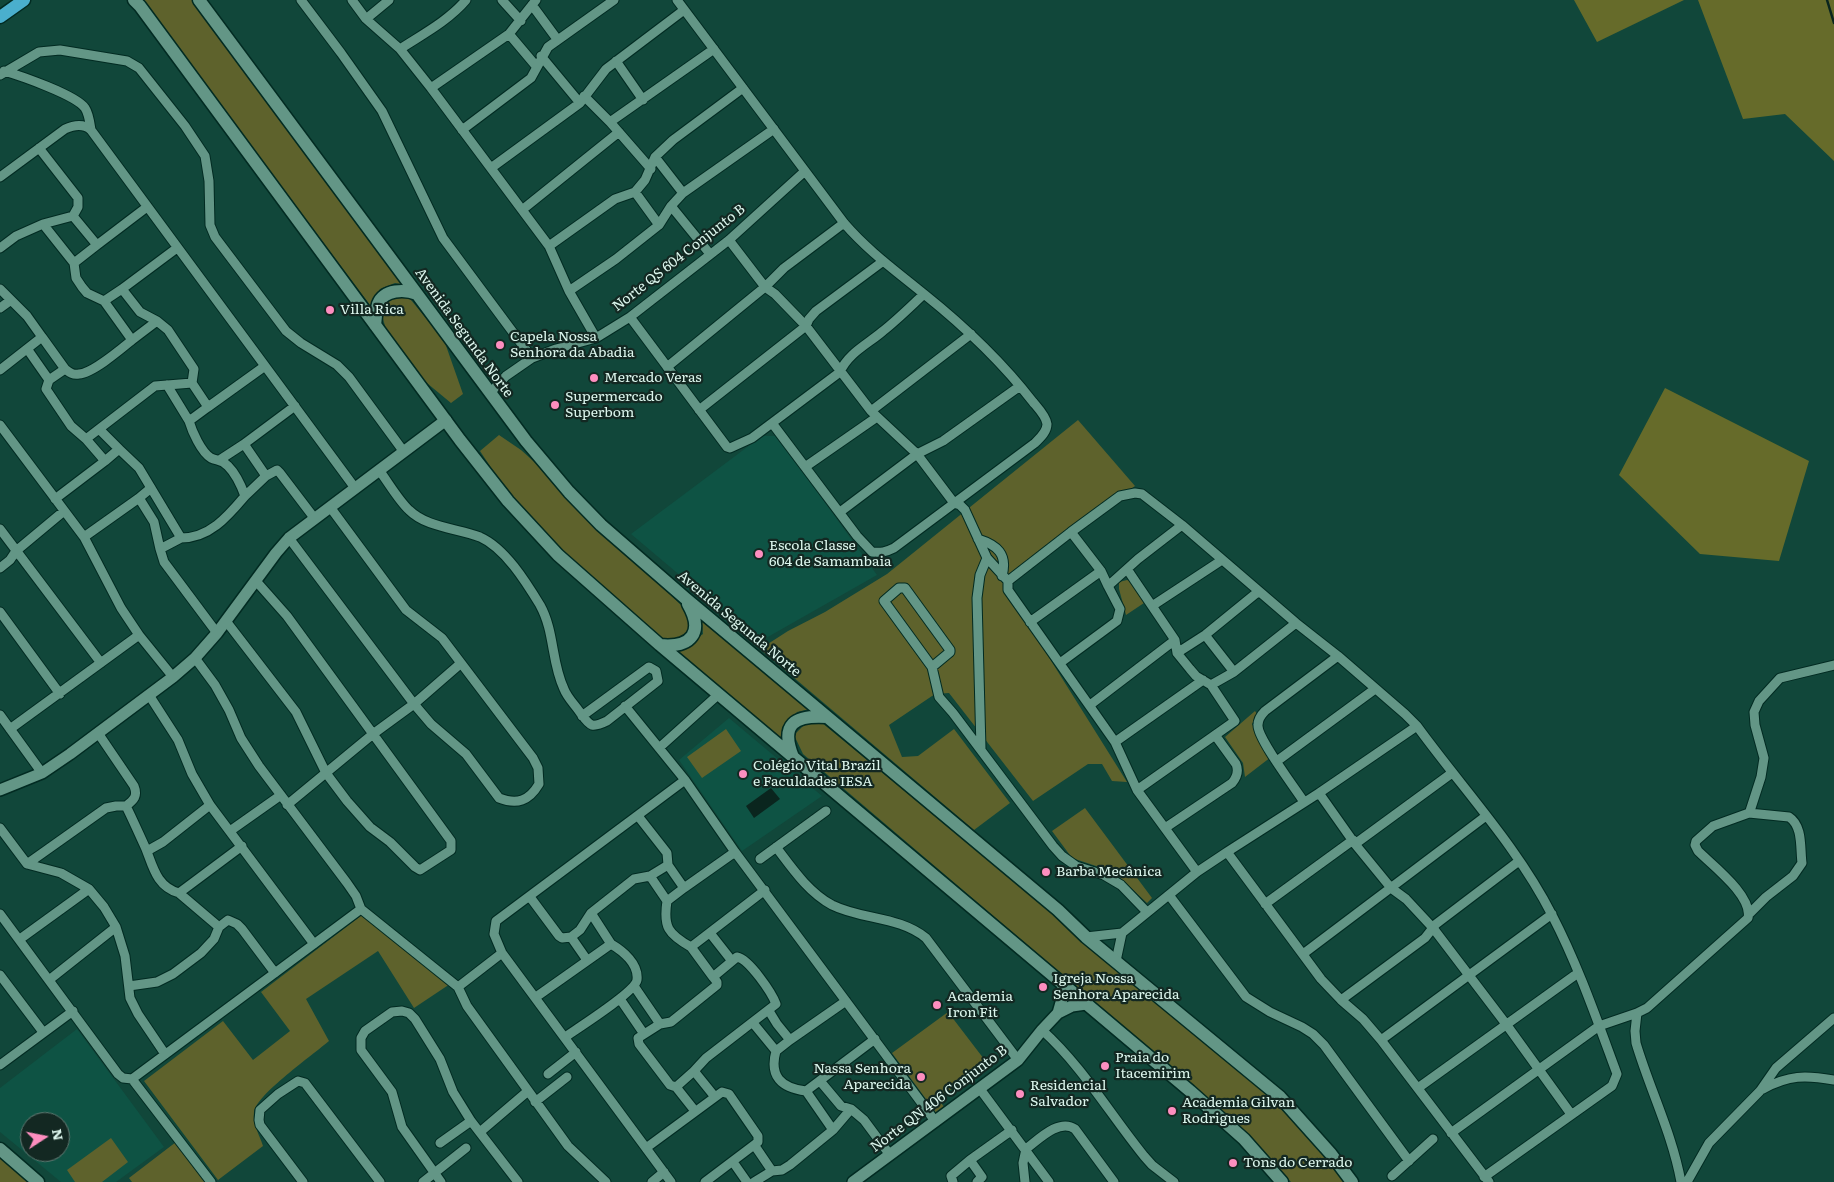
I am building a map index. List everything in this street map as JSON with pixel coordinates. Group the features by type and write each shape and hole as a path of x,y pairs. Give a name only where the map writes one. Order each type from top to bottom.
{"main road":[{"path":"0,17 24,0"},
{"path":"134,0 446,420 508,501 558,555 660,645 1190,1091 1236,1132 1282,1182"},
{"name":"Avenida Segunda Norte","path":"200,0 526,441 569,492 601,525 685,598 1058,910 1086,937 1280,1097 1331,1154 1352,1182"},
{"path":"375,325 378,303 384,296 402,290 417,294"},
{"path":"660,645 680,645 687,642 692,636 696,621 685,598"},
{"path":"794,758 787,736 793,722 800,718 827,717"},
{"path":"0,1149 38,1182"}],"street":[{"path":"301,0 382,111 443,238 532,358"},
{"path":"352,0 366,19 400,49 432,88 549,246 569,291 596,338"},
{"path":"366,19 389,0"},
{"path":"400,49 442,22 466,0"},
{"path":"502,0 521,21"},
{"path":"462,130 530,78 541,56 548,47 614,0"},
{"path":"677,0 844,224 882,262 924,294 971,334 1020,386 1046,419 1047,426 1045,433 1035,443 894,548 886,552 872,552 867,548 772,423"},
{"path":"432,88 509,34 534,3 558,39"},
{"path":"491,168 582,99 606,69 684,10"},
{"path":"509,34 536,66"},
{"path":"610,122 714,49"},
{"path":"2,73 39,52 60,50 127,61 139,68 186,126 205,156 209,181 210,225 215,237 286,331 302,344 337,365 349,377 404,452"},
{"path":"541,56 582,99 610,122 651,168"},
{"path":"616,62 643,100"},
{"path":"2,73 35,81 78,102 85,108 91,130"},
{"path":"549,246 615,199 635,192 645,180 655,157 673,140 743,88"},
{"path":"0,177 74,125 87,127 91,130 355,488"},
{"path":"569,291 616,259 659,225 671,206 683,193 774,129"},
{"path":"522,210 619,132"},
{"path":"0,248 16,236 43,224 73,216 78,207 78,198 39,148"},
{"path":"655,157 683,193"},
{"name":"Norte QS 604 Conjunto B","path":"487,388 532,358 596,338 630,317 729,240 804,171"},
{"path":"635,192 659,225"},
{"path":"671,206 710,254"},
{"path":"74,263 147,207"},
{"path":"73,216 97,245"},
{"path":"43,224 74,263 76,278 82,287 87,293 104,301 132,340"},
{"path":"667,367 765,287 784,268 844,224"},
{"path":"729,240 765,287 775,294 806,326 874,414 917,454 954,502 965,510 987,558 1005,578"},
{"path":"104,301 177,248"},
{"path":"699,410 806,326 809,319 816,312 882,262"},
{"path":"0,289 27,316 65,369 71,374 84,373 102,363 157,321"},
{"path":"122,289 140,312 157,321 168,330 178,343 194,369 192,383 208,408"},
{"path":"630,317 727,447 730,448 752,438 840,372 844,363 854,353 883,332 924,294"},
{"path":"0,308 11,300"},
{"path":"805,467 874,414 971,334"},
{"path":"0,370 28,350 42,337"},
{"path":"28,350 49,380"},
{"path":"189,421 265,366"},
{"path":"65,369 49,380 46,389 76,432 86,439 105,461"},
{"path":"86,439 155,386 192,383"},
{"path":"167,385 189,421 191,430 211,458 221,459 295,406"},
{"path":"840,512 917,454 944,441 1020,386"},
{"path":"0,790 42,773 98,733 195,658 217,633 289,538 446,420"},
{"path":"0,425 84,537 112,593 139,635 173,676"},
{"path":"99,429 139,468 181,538"},
{"path":"244,444 266,476"},
{"path":"55,499 119,449"},
{"path":"221,459 235,474 246,496"},
{"path":"160,550 181,538 202,536 229,515 266,476 276,470 315,519"},
{"path":"379,470 409,511 433,524 478,536 497,548 515,569 529,587 544,612 550,628 558,672 564,690 582,716 592,724 597,725 607,721 658,681 656,672 653,668 649,667 582,716"},
{"path":"84,537 140,498 151,488"},
{"path":"1005,578 1120,496 1135,493 1144,495 1182,525 1405,714 1417,726 1486,816 1519,861 1552,914 1578,973 1617,1074 1612,1086 1571,1114 1487,1179 1381,1040 1363,1019 1341,1000 1321,978 1227,852"},
{"path":"140,498 154,522 164,562 217,633"},
{"path":"289,538 414,704 431,724 466,754 499,798 521,802 529,796 539,784 538,768 533,758 437,633 406,610 330,507"},
{"path":"0,568 10,560 16,551 64,511"},
{"path":"1108,586 1182,525"},
{"path":"0,529 101,663"},
{"path":"1060,663 1117,621 1120,609 1101,571 1071,532"},
{"path":"978,539 991,543 999,550 1005,566 1008,590 1115,742 1137,790 1196,872"},
{"path":"981,749 977,598 980,576 987,558"},
{"path":"1152,606 1222,560"},
{"path":"1127,569 1175,640 1178,652 1196,676 1211,685 1235,721 1137,790"},
{"path":"1030,622 1101,571"},
{"path":"226,621 296,712 326,774 370,828 390,842 420,870 451,850 452,841 287,616 256,581"},
{"path":"932,666 950,650 905,588 899,588 884,601 932,666 939,697 1062,856 1076,866 1104,875 1116,882 1147,912"},
{"path":"1178,652 1205,635 1259,591"},
{"path":"0,612 60,694"},
{"path":"1211,685 1234,672 1296,623"},
{"path":"10,729 139,635"},
{"path":"1205,635 1234,672"},
{"path":"1090,705 1175,640"},
{"path":"1304,802 1258,730 1258,724 1265,711 1338,656"},
{"path":"195,658 215,685 229,710 241,738 287,805 347,883 356,896 361,910 458,987 467,1006 568,1146 606,1182"},
{"path":"287,805 373,734 414,704 460,664"},
{"path":"1748,813 1761,777 1764,758 1755,719 1755,708 1759,701 1780,678 1834,665"},
{"path":"1115,742 1203,680"},
{"path":"1277,761 1375,689"},
{"path":"149,694 178,740 192,774 210,805 314,944"},
{"path":"660,748 719,694"},
{"path":"625,706 685,780 735,852 935,1121"},
{"path":"0,715 42,773"},
{"path":"1086,937 1122,933 1196,872 1319,793 1417,726"},
{"path":"27,864 106,808 126,806 136,796 134,786 98,733"},
{"path":"1165,828 1232,783 1236,778 1236,764 1215,735"},
{"path":"1265,904 1452,773"},
{"path":"671,1182 502,953 494,934 496,921 685,780"},
{"path":"1319,793 1354,842 1391,888 1411,903 1433,928 1571,1114"},
{"path":"230,831 281,795"},
{"path":"147,851 171,836 210,805"},
{"path":"126,806 147,851 155,875 172,891 179,893 218,927"},
{"path":"760,859 826,811"},
{"path":"1451,1133 1599,1026 1638,1013 1655,1001 1748,918 1749,914 1766,897 1793,876 1802,863 1798,825 1789,817 1748,813 1713,826 1699,836 1695,845 1698,851 1738,890 1749,909 1749,914"},
{"path":"638,816 667,853 668,865 684,888"},
{"path":"1303,954 1486,816"},
{"path":"0,828 27,864 45,867 61,873 89,889 104,907 116,927 125,956 130,998 138,1014 165,1054"},
{"path":"179,893 242,846"},
{"path":"776,847 798,875 820,898 834,906 898,923 919,932 926,938 1018,1060"},
{"path":"667,901 735,852"},
{"path":"1341,1000 1425,938 1436,924 1519,861"},
{"path":"530,897 558,936 562,938 572,937 580,930 590,913 634,880 650,876 668,865"},
{"path":"650,876 667,901 665,916 668,928 673,935 691,947 717,982 716,985 671,1022 660,1024 638,1038 638,1044 670,1084 676,1087 696,1111"},
{"path":"20,939 89,889"},
{"path":"691,947 764,890"},
{"path":"1169,895 1246,997 1270,1012 1302,1027 1313,1034 1324,1045 1409,1161"},
{"path":"0,914 118,1074 124,1078 132,1079 361,910"},
{"path":"565,1037 620,998 634,986 637,979 632,962 627,955 611,944 590,913"},
{"path":"1381,1040 1552,914"},
{"path":"129,986 157,982 172,974 201,953 214,939 218,927 228,920 237,924 242,929 275,973"},
{"path":"49,980 116,927"},
{"path":"710,933 732,961"},
{"path":"1116,961 1122,933"},
{"path":"572,937 587,960"},
{"path":"536,997 611,944"},
{"path":"458,987 502,953"},
{"path":"676,1087 706,1058 775,1005 776,1002 760,978 742,958 737,957 714,977"},
{"path":"1418,1088 1578,973"},
{"path":"0,975 43,1032"},
{"path":"1058,1013 1064,984"},
{"path":"634,986 660,1024"},
{"path":"620,998 644,1034"},
{"path":"846,1001 776,1051 773,1065 774,1072 786,1086 795,1090 806,1091 875,1039"},
{"name":"Norte QN 406 Conjunto B","path":"853,1182 1018,1060 1058,1013 1072,1006 1086,1004"},
{"path":"769,1010 790,1040"},
{"path":"0,1065 73,1011"},
{"path":"441,1182 402,1127 392,1092 361,1050 361,1038 365,1031 392,1012 402,1011 409,1013 415,1019 440,1059 453,1092 471,1121 518,1182"},
{"path":"1638,1013 1634,1031 1636,1043 1667,1128 1676,1156 1681,1182"},
{"path":"1687,1182 1709,1143 1760,1091 1776,1068 1834,1018"},
{"path":"753,1023 776,1051"},
{"path":"1042,1030 1059,1045 1079,1069 1144,1156 1152,1165 1174,1182"},
{"path":"548,1074 576,1052"},
{"path":"694,1071 715,1097"},
{"path":"1760,1091 1792,1077 1808,1076 1834,1080"},
{"path":"535,1102 567,1077"},
{"path":"132,1079 211,1182"},
{"path":"303,1182 260,1125 259,1120 260,1110 278,1094 298,1081 305,1083 380,1182"},
{"path":"820,1081 841,1106 851,1109 864,1120 890,1155"},
{"path":"980,1089 1049,1182"},
{"path":"480,1132 528,1091"},
{"path":"806,1091 833,1130"},
{"path":"646,1148 722,1092 729,1094 758,1136 758,1142 705,1182"},
{"path":"754,1182 772,1171 782,1170 790,1165 833,1130 851,1109"},
{"path":"440,1144 471,1121"},
{"path":"1025,1182 1023,1163 1026,1149 1058,1126 1070,1126 1075,1129 1114,1182"},
{"path":"953,1182 951,1176 1012,1130"},
{"path":"1392,1176 1433,1140"},
{"path":"755,1146 772,1171"},
{"path":"423,1182 466,1148"},
{"path":"970,1160 982,1177 977,1182"},
{"path":"733,1162 747,1182"},
{"path":"652,1182 664,1172"}],"shaded area":[{"path":"138,0 194,0 406,285 395,283 380,289 372,305 373,309 153,15"},
{"path":"1574,0 1684,0 1597,42"},
{"path":"1698,0 1834,0 1834,161 1785,114 1743,119"},
{"path":"403,293 444,340 463,394 451,403 422,379 386,330 381,311 386,300"},
{"path":"1665,388 1809,461 1779,561 1700,554 1619,475"},
{"path":"1078,420 1135,486 1003,584 1127,782 1112,781 1102,764 1088,764 1033,801 949,693 935,694 889,725 902,757 918,756 954,729 1010,803 974,830 760,649 887,574"},
{"path":"499,435 521,450 541,468 684,608 691,625 681,640 664,639 549,540 511,498 480,451"},
{"name":"Escola Classe 604 de Samambaia","path":"762,436 777,436 877,575 759,642 631,534"},
{"path":"1127,580 1132,582 1147,601 1126,615 1119,582"},
{"path":"699,618 810,709 797,712 782,728 782,741 670,649 684,647 703,634 702,621"},
{"path":"1255,711 1257,714 1252,724 1271,757 1245,777 1243,763 1225,737"},
{"name":"Colégio Vital Brazil e Faculdades IESA","path":"729,718 822,796 742,851 679,760"},
{"path":"807,722 821,722 1278,1099 1347,1182 1291,1182 1239,1125 803,754 794,735"},
{"path":"726,729 741,751 702,778 687,757"},
{"path":"1085,808 1152,898 1147,903 1114,872 1072,858 1052,831"},
{"path":"362,915 453,982 414,1008 378,951 306,999 329,1041 264,1096 254,1112 254,1121 263,1146 218,1180 144,1081 223,1021 253,1060 290,1031 261,992"},
{"path":"948,1012 987,1063 938,1099 945,1108 937,1114 892,1053"},
{"path":"77,1029 164,1147 116,1182 61,1182 37,1162 70,1162 70,1112 20,1112 20,1148 0,1132 0,1088"},
{"path":"111,1138 128,1162 102,1182 75,1182 67,1170"},
{"path":"176,1142 206,1182 132,1182 129,1178"},
{"path":"0,1149 39,1182 0,1182"}],"water":[{"path":"771,788 780,799 754,818 746,806"}],"waterway":[{"path":"1827,0 1834,23"}],"place":[{"name":"Villa Rica","path":"330,310"},
{"name":"Capela Nossa Senhora da Abadia","path":"500,345"},
{"name":"Mercado Veras","path":"594,378"},
{"name":"Supermercado Superbom","path":"555,405"},
{"name":"Escola Classe 604 de Samambaia","path":"759,554"},
{"name":"Colégio Vital Brazil e Faculdades IESA","path":"743,774"},
{"name":"Barba Mecânica","path":"1046,872"},
{"name":"Igreja Nossa Senhora Aparecida","path":"1043,987"},
{"name":"Academia Iron Fit","path":"937,1005"},
{"name":"Praia do Itacemirim","path":"1105,1066"},
{"name":"Nassa Senhora Aparecida","path":"921,1077"},
{"name":"Residencial Salvador","path":"1020,1094"},
{"name":"Academia Gilvan Rodrigues","path":"1172,1111"},
{"name":"Tons do Cerrado","path":"1233,1163"}]}
